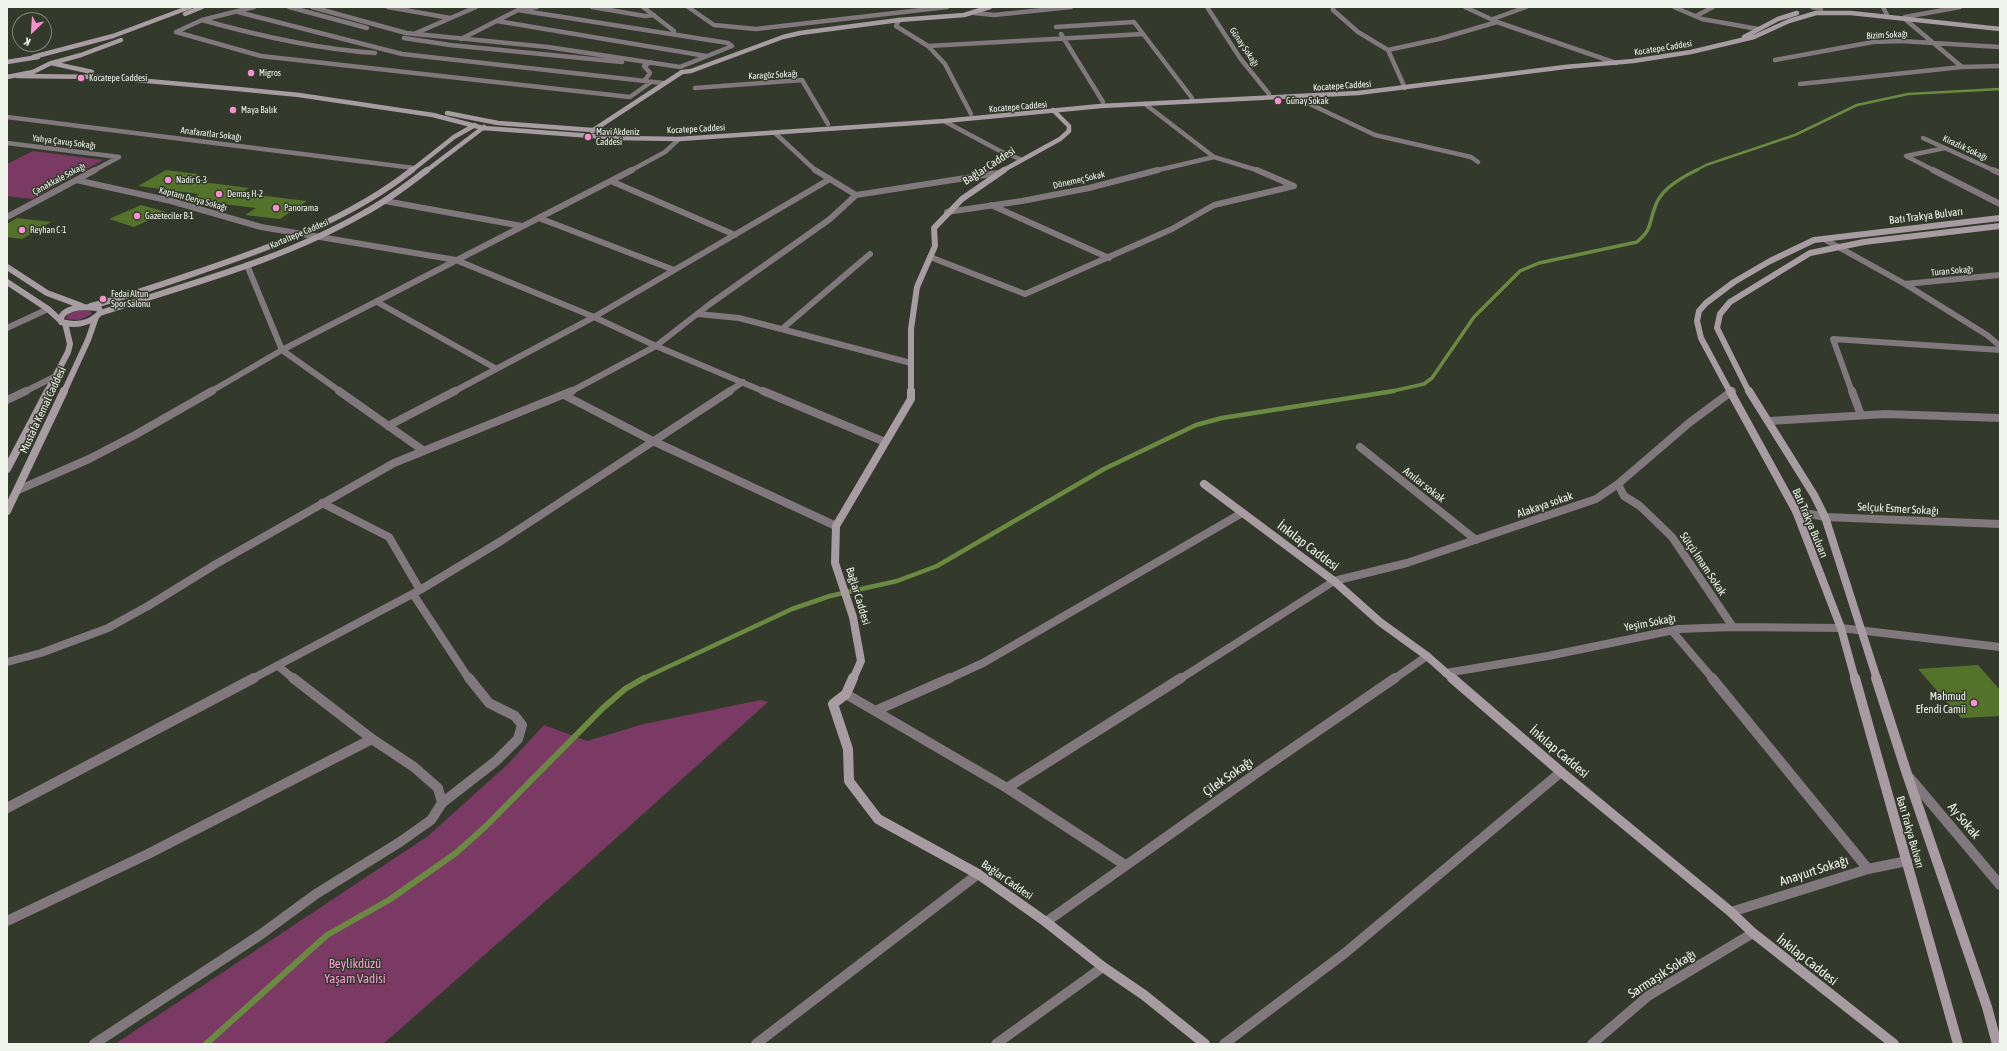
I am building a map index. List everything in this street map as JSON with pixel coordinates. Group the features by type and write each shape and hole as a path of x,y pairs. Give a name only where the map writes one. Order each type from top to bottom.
{"main road":[{"path":"7,61 69,50 113,37 190,7"},
{"path":"170,21 202,7"},
{"path":"588,135 593,130 682,72 707,66 783,37 899,20 974,13 990,7"},
{"path":"1821,9 1835,12"},
{"name":"Kocatepe Caddesi","path":"1736,42 1784,16 1821,9 1846,10 1905,19 2000,28"},
{"name":"Kocatepe Caddesi","path":"33,57 49,59 51,63 94,72 306,92 424,109 492,122 593,130 675,134 1052,109 1349,94 1565,67 1616,63 1691,52 1754,38 1801,16 1835,12 1888,16"},
{"path":"1758,30 1767,32"},
{"path":"66,67 66,64 72,59 128,37"},
{"path":"8,77 42,69 51,63 81,55"},
{"name":"Kocatepe Caddesi","path":"17,76 102,77 299,95 438,116 483,128 679,139 944,121 1103,102 1269,94 1377,91"},
{"name":"Bağlar Caddesi","path":"1052,109 1069,126 1069,131 1060,139 1020,159 980,183 947,212 934,228 935,246 917,287 911,329 911,399 836,526 835,563 853,617 861,661 846,694 833,704 848,749 849,781 878,819 978,874 1046,922 1103,967 1144,995 1205,1044"},
{"path":"472,126 492,122"},
{"name":"Kartaltepe Caddesi","path":"472,126 398,181 360,205 304,234 237,259 131,295 67,312 62,314 62,322 82,322 98,315 247,265 320,236 385,201 470,136 492,122"},
{"name":"Batı Trakya Bulvarı","path":"1958,1044 1841,628 1796,511 1732,391 1701,338 1696,323 1699,311 1706,302 1742,278 1796,246 1814,240 2000,218"},
{"name":"Batı Trakya Bulvarı","path":"1997,1044 1987,1007 1907,774 1825,517 1814,495 1747,388 1717,328 1717,319 1719,312 1730,302 1810,253 1838,246 2000,226"},
{"path":"7,267 47,293 87,306 99,308 98,315"},
{"path":"7,282 48,309 62,322"},
{"name":"Mustafa Kemal Caddesi","path":"7,511 88,340 98,315"},
{"name":"Mustafa Kemal Caddesi","path":"7,469 56,376 70,344 62,322"},
{"name":"İnkılap Caddesi","path":"1204,484 1334,581 1380,622 1427,656 1561,772 1731,912 1752,933 1894,1044"}],"street":[{"path":"254,7 202,20 176,32 261,56 630,97 651,82"},
{"path":"289,7 392,35 450,45 645,65 651,62"},
{"path":"312,7 339,13 384,28 414,34 556,48 680,67 732,46 728,43 518,10"},
{"path":"388,7 451,18"},
{"path":"414,34 476,7"},
{"path":"450,45 518,10 537,7"},
{"path":"592,7 645,16 654,15"},
{"path":"643,7 674,32 672,34"},
{"path":"688,7 710,23 721,27 748,28 947,7"},
{"path":"974,13 994,15 1071,7"},
{"name":"Günay Sokağı","path":"1207,7 1240,58 1269,94"},
{"path":"1333,7 1333,10 1358,32 1388,50 1405,88"},
{"path":"1465,7 1495,20 1616,63"},
{"path":"1388,50 1439,39 1495,20 1526,7"},
{"path":"1674,7 1679,11 1696,16 1758,30"},
{"path":"1696,16 1713,7"},
{"path":"1812,7 1821,9"},
{"path":"1883,7 1888,16"},
{"path":"1905,19 1960,7"},
{"path":"238,12 388,51 449,61 664,83"},
{"path":"1905,19 1962,67"},
{"path":"202,20 278,40 323,48 370,52 388,51"},
{"path":"899,20 896,26 928,46 945,64 970,114"},
{"path":"497,21 707,56"},
{"path":"1103,102 1056,27 1134,22 1192,98"},
{"path":"928,46 1143,34"},
{"name":"Bizim Sokağı","path":"1775,60 1873,42 1931,42 2000,46"},
{"path":"658,64 656,66 682,72"},
{"path":"645,65 644,66 650,73 645,80"},
{"path":"1800,84 1863,76 1962,67 2000,66"},
{"name":"Karagöz Sokağı","path":"695,88 802,80 828,124"},
{"path":"1295,97 1375,134 1400,142 1471,157 1478,162"},
{"path":"930,257 1024,294 1109,258 1172,229 1214,206 1294,186 1265,172 1214,157 1145,104"},
{"name":"Anafaratlar Sokağı","path":"7,117 414,168"},
{"path":"944,121 1000,151 1020,159"},
{"path":"776,133 820,174 856,195"},
{"name":"Kirazlık Sokağı","path":"1923,138 2000,173"},
{"path":"18,490 90,458 135,435 282,350 612,181 665,152 679,139"},
{"name":"Yahya Çavuş Sokağı","path":"7,144 120,157"},
{"path":"1945,148 1906,156 2000,204"},
{"name":"Çanakkale Sokağı","path":"7,217 120,157"},
{"name":"Dönemeç Sokak","path":"947,212 1089,188 1168,166 1188,164 1214,157"},
{"path":"7,662 41,653 108,628 322,503 394,463 564,395 656,346 830,219 856,195 998,172"},
{"path":"388,426 495,368 594,317 830,179"},
{"name":"Kaptanı Derya Sokağı","path":"76,180 171,201 261,227 456,260 594,317 656,346 885,442"},
{"path":"612,181 735,234"},
{"path":"385,201 522,226"},
{"path":"991,205 1109,258"},
{"path":"539,218 674,270"},
{"path":"1824,239 1905,284 1986,335 2000,346"},
{"path":"782,329 870,254"},
{"path":"247,265 282,350 424,451"},
{"name":"Turan Sokağı","path":"1905,284 2000,275"},
{"path":"377,302 495,368"},
{"path":"7,328 48,309"},
{"path":"698,314 720,314 739,318 911,363"},
{"path":"1861,415 1832,339 2000,350"},
{"path":"7,400 56,376"},
{"path":"7,808 417,592 501,541 743,382"},
{"name":"Alakaya sokak","path":"1007,788 1334,581 1352,575 1407,563 1596,500 1618,484 1689,423 1732,391"},
{"path":"564,395 653,441 836,526"},
{"path":"1769,421 1886,414 2000,418"},
{"name":"Anılar sokak","path":"1360,448 1476,540"},
{"name":"Sütçü İmam Sokak","path":"1618,484 1624,496 1640,506 1672,537 1733,627"},
{"path":"94,1044 260,935 316,894 400,842 431,820 442,803 496,761 518,739 522,725 515,716 489,703 471,681 417,592 389,537 322,503"},
{"name":"Selçuk Esmer Sokağı","path":"1796,511 1825,517 2000,524"},
{"path":"875,711 983,663 1242,513"},
{"name":"Yeşim Sokağı","path":"1446,673 1548,656 1672,631 1733,627 1861,629 2000,647"},
{"path":"1672,631 1732,701 1868,869"},
{"name":"Çilek Sokağı","path":"1046,922 1125,865 1427,656"},
{"path":"278,666 372,739 414,767 438,788 442,803"},
{"path":"846,694 1007,788 1125,865"},
{"path":"7,921 148,854 372,739"},
{"path":"1224,1044 1346,953 1561,772"},
{"name":"Ay Sokak","path":"1907,774 2000,885"},
{"name":"Anayurt Sokağı","path":"1731,912 1868,869 1907,861"},
{"path":"756,1044 978,874"},
{"name":"Sarmaşık Sokağı","path":"1592,1044 1648,996 1752,933"},
{"path":"996,1044 1103,967"}],"green space":[{"path":"33,151 103,160 32,199 7,196 7,164"},
{"path":"80,310 90,311 92,314 79,320 66,319 68,314"},
{"name":"Beylikdüzü Yaşam Vadisi","path":"761,700 768,702 547,900 383,1044 115,1044 428,836 508,764 544,725 587,741 644,724"}],"building":[{"path":"166,170 198,174 187,180 249,188 241,193 307,201 280,219 245,215 256,208 189,200 199,194 138,186"},
{"name":"Gazeteciler B-1","path":"141,205 166,212 134,227 109,219"},
{"name":"Reyhan C-1","path":"17,218 51,222 22,239 7,237 7,224"},
{"name":"Mahmud Efendi Camii","path":"1978,665 2000,690 2000,716 1961,718 1918,669"}],"waterway":[{"path":"1695,171 1706,165 1795,135 1857,105 1908,94 2000,89"},
{"path":"1389,392 1424,384 1432,378 1474,317 1520,271 1539,263 1637,242 1648,230 1655,207 1662,195 1678,180 1695,171"},
{"path":"1389,392 1394,391"},
{"path":"643,678 792,609 830,596 897,581 937,566 1104,469 1196,425 1222,418 1389,392"},
{"path":"206,1044 327,935 389,900 456,853 485,827 603,708 625,689 643,678"}],"place":[{"name":"Migros","path":"251,73"},
{"name":"Kocatepe Caddesi","path":"81,78"},
{"name":"Günay Sokak","path":"1278,101"},
{"name":"Maya Balık","path":"233,110"},
{"name":"Mavi Akdeniz Caddesi","path":"588,137"},
{"name":"Nadir G-3","path":"168,180"},
{"name":"Demaş H-2","path":"219,194"},
{"name":"Panorama","path":"276,208"},
{"name":"Gazeteciler B-1","path":"137,216"},
{"name":"Reyhan C-1","path":"22,230"},
{"name":"Fedai Altun Spor Salonu","path":"103,299"},
{"name":"Mahmud Efendi Camii","path":"1974,703"}]}
